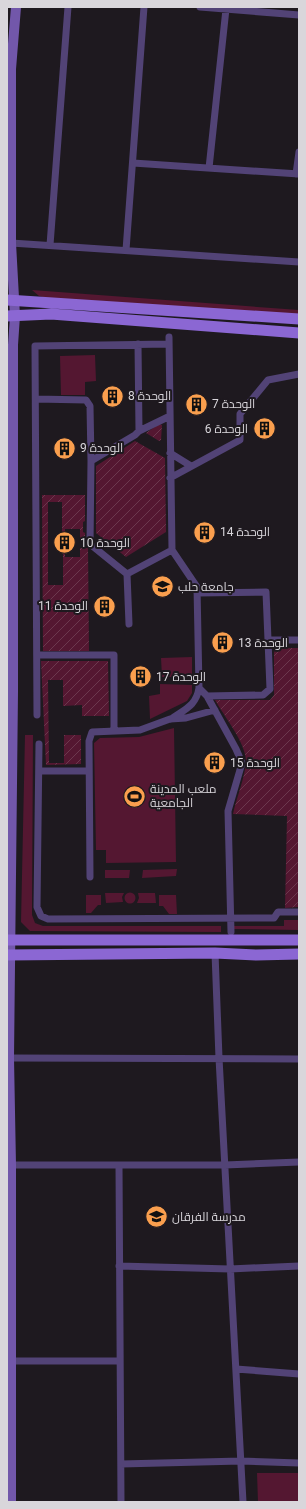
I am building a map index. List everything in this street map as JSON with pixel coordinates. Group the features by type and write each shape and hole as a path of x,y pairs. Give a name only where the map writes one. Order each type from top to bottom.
{"main road":[{"path":"11,1502 11,1164 9,940 13,692 13,345 11,316 11,68 16,7"},
{"path":"11,300 46,304 299,319"},
{"path":"11,316 51,314 299,333"},
{"path":"9,940 299,940"},
{"path":"277,941 277,955"},
{"path":"9,955 215,952 277,955 299,954"}],"street":[{"path":"50,245 68,7"},
{"path":"126,250 144,7"},
{"path":"200,7 299,15"},
{"path":"209,168 226,9"},
{"path":"133,163 298,174 299,152"},
{"path":"11,243 299,262"},
{"path":"37,715 35,346 138,344 169,340 172,550 197,587 198,698 193,705 170,719 140,730 92,732 89,741 90,877"},
{"path":"138,344 139,431"},
{"path":"170,478 240,440 240,414 268,380 299,374"},
{"path":"36,399 86,400 90,406 92,461 90,544 127,574 129,624"},
{"path":"92,461 135,435 139,431 170,416"},
{"path":"170,453 191,466"},
{"path":"127,574 172,550"},
{"path":"197,593 266,592 270,689 263,695 207,696"},
{"path":"268,640 299,640"},
{"path":"37,655 114,655 114,730"},
{"path":"199,688 207,696 242,763 228,811 231,932"},
{"path":"170,719 186,718 214,710"},
{"path":"39,744 37,907 41,916 48,919 274,918 278,912 299,912"},
{"path":"39,771 89,771"},
{"path":"215,952 219,1058 243,1502"},
{"path":"9,1058 299,1059"},
{"path":"11,1164 225,1165 299,1162"},
{"path":"119,1165 121,1502"},
{"path":"119,1266 230,1269 299,1266"},
{"path":"11,1361 120,1361"},
{"path":"236,1369 299,1374"},
{"path":"121,1464 241,1461 299,1463"}],"shaded area":[{"path":"32,290 299,310 299,315 50,299 39,296"},
{"path":"95,355 96,381 85,382 85,395 61,395 60,356"},
{"path":"159,424 162,425 161,440 159,441 146,433"},
{"path":"135,441 165,458 166,532 126,557 96,533 96,466"},
{"path":"42,495 85,495 85,521 83,522 83,532 85,533 85,538 80,538 80,529 65,529 65,539 62,539 62,502 48,502 48,585 63,585 63,546 65,546 65,557 80,557 80,548 88,548 89,651 43,651"},
{"path":"299,648 299,907 285,908 287,816 233,814 246,766 245,753 234,729 215,700 270,700 274,695 274,653 275,649"},
{"path":"192,657 192,677 162,677 161,658"},
{"path":"41,661 108,661 109,716 82,716 82,705 63,706 63,680 48,680 49,763 64,763 64,735 81,735 81,764 46,765"},
{"path":"160,684 192,685 192,693 187,701 150,719 149,696 160,694"},
{"name":"ملعب المدينة الجامعية","path":"174,728 176,862 106,863 106,850 96,850 94,743 100,738 139,737"},
{"path":"25,735 33,735 32,915 35,923 43,926 221,926 221,932 30,931 21,922"},
{"path":"177,869 176,876 142,878 143,870"},
{"path":"105,870 130,870 129,878 105,878"},
{"path":"105,893 124,893 122,897 123,902 106,903"},
{"path":"128,893 132,893 134,894 134,902 128,903 125,900 125,896"},
{"path":"138,893 155,893 156,903 137,903 139,898"},
{"path":"86,895 101,895 101,905 98,905 91,913 86,913"},
{"path":"159,895 176,895 177,914 169,914 163,906 159,906"},
{"path":"284,920 299,920 299,930 234,929 234,926 284,926"},
{"path":"257,1473 299,1473 299,1502 258,1502"}],"place":[{"name":"الوحدة 8","path":"113,396"},
{"name":"الوحدة 7","path":"196,404"},
{"name":"الوحدة 6","path":"264,429"},
{"name":"الوحدة 9","path":"64,448"},
{"name":"الوحدة 14","path":"204,532"},
{"name":"الوحدة 10","path":"64,543"},
{"name":"جامعة حلب","path":"162,587"},
{"name":"الوحدة 11","path":"104,606"},
{"name":"الوحدة 13","path":"223,643"},
{"name":"الوحدة 17","path":"141,677"},
{"name":"الوحدة 15","path":"214,763"},
{"name":"ملعب المدينة الجامعية","path":"135,796"},
{"name":"مدرسة الفرقان","path":"157,1217"}]}
